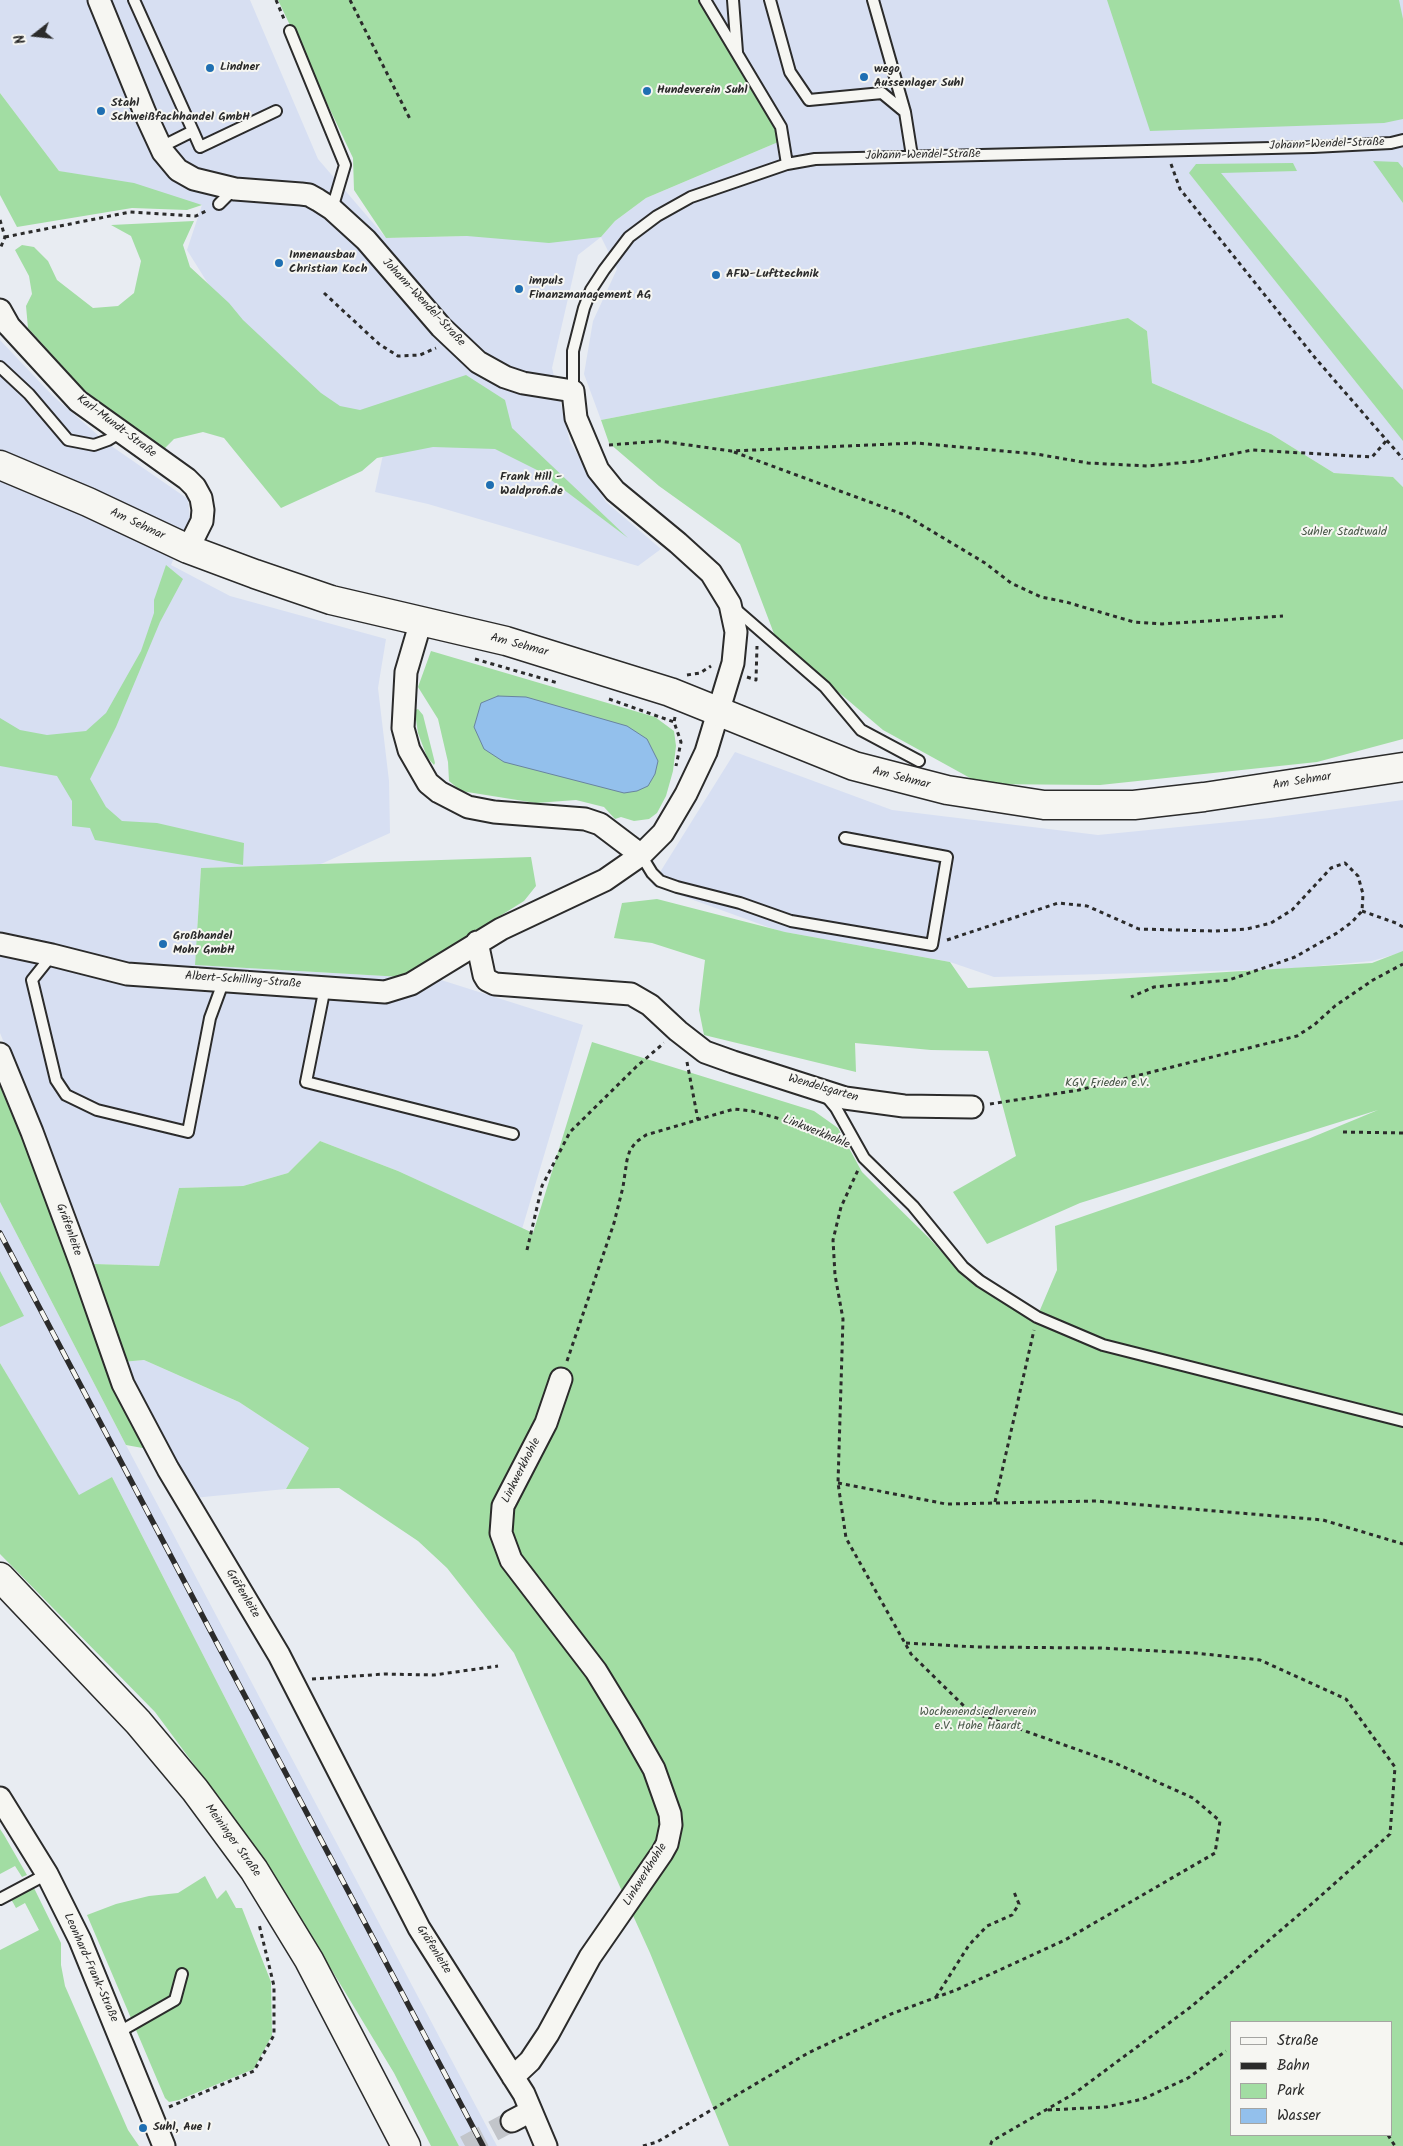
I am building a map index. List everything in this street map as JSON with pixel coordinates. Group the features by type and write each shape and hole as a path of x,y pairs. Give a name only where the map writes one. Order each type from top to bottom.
{"main road":[{"name":"Am Sehmar","path":"0,464 88,502 188,549 331,600 506,642 681,696 833,758 886,776 968,794 1044,805 1110,806 1146,804 1403,768"},
{"name":"Meininger Straße","path":"0,1577 138,1722 195,1790 254,1870 310,1960 406,2146"}],"street":[{"name":"Johann-Wendel-Straße","path":"99,0 145,113 161,146 178,170 194,179 235,189 309,195 332,209 366,240 441,327 478,362 505,377 523,383 573,391 576,418 598,470 615,491 678,542 711,573 730,604 736,632 732,663 718,712"},
{"name":"Karl-Mundt-Straße","path":"0,310 9,326 78,401 187,479 195,487 201,498 204,510 202,521 188,549"},
{"path":"421,621 406,672 403,728 409,750 428,783 439,792 468,807 494,812 585,819 600,824 641,855"},
{"name":"Albert-Schilling-Straße","path":"0,944 127,974 385,992 410,984 477,942 605,880 641,855 663,833 686,794 706,752 718,712"},
{"path":"477,942 484,975 491,982 631,994 650,1005 680,1033"},
{"name":"Wendelsgarten","path":"680,1033 706,1052 845,1098 904,1106 972,1107"},
{"name":"Gräfenleite","path":"0,1054 55,1194 123,1384 168,1469 279,1655 419,1928 524,2094 546,2146"},
{"name":"Linkwerkhohle","path":"513,2076 530,2061 548,2034 590,1957 662,1853 667,1844 671,1825 670,1814 654,1769 629,1724 596,1671 511,1560 501,1533 503,1506 546,1423 561,1378"},
{"name":"Leonhard-Frank-Straße","path":"0,1798 47,1874 80,1940 164,2146"},
{"path":"512,2121 531,2111"}],"lane":[{"path":"134,0 200,147 276,111"},
{"path":"705,0 781,127 787,164"},
{"path":"733,0 737,56"},
{"path":"770,0 790,72 809,100 882,93 905,112"},
{"path":"873,0 905,112 912,156"},
{"path":"290,31 344,166 332,209"},
{"path":"161,146 193,131"},
{"name":"Johann-Wendel-Straße","path":"573,391 573,351 584,308 591,290 629,237 657,216 691,197 787,164 815,159 1322,146 1391,143 1403,140"},
{"path":"219,204 235,189"},
{"path":"0,368 29,394 68,440 94,445 108,440 121,432"},
{"path":"730,604 825,687 861,730 920,761"},
{"path":"641,855 652,873 660,881 677,887 740,903 791,921 932,945 947,857 845,838"},
{"path":"52,955 32,980 56,1080 66,1095 97,1110 188,1132 210,1018 224,980"},
{"path":"325,987 306,1082 513,1134"},
{"path":"820,1090 836,1108 862,1155 913,1206 963,1267 980,1281 1037,1318 1103,1345 1403,1421"},
{"path":"0,1898 47,1874"},
{"path":"119,2032 176,2000 182,1974"}],"path":[{"path":"276,0 290,31"},
{"path":"350,0 411,121"},
{"path":"1165,150 1180,189 1316,359 1403,459"},
{"path":"5,237 130,212 196,216 219,204"},
{"path":"0,220 5,237 0,249"},
{"path":"324,293 379,344 398,356 420,355 438,347"},
{"path":"433,340 441,351"},
{"path":"589,450 605,445 660,441 731,451 916,442 978,447 1088,463 1148,466 1198,461 1252,450 1372,457 1386,441"},
{"path":"731,451 905,515 985,563 1011,583 1040,597 1066,602 1134,622 1162,624 1283,616"},
{"path":"674,775 681,742 674,722 688,674 700,673 710,667 712,660"},
{"path":"932,945 1058,903 1088,906 1138,929 1214,931 1247,929 1271,924 1292,910 1331,868 1345,864 1358,876 1363,894 1362,911 1352,922 1337,933 1295,956 1229,980 1154,987 1131,997"},
{"path":"1362,911 1403,927"},
{"path":"972,1107 1079,1090 1298,1036 1314,1025 1335,1006 1373,980 1403,964"},
{"path":"527,1250 542,1186 570,1132 636,1068 680,1033 698,1120"},
{"name":"Linkwerkhohle","path":"561,1378 614,1223 630,1150 636,1142 646,1135 734,1109 752,1111 795,1122 862,1155"},
{"path":"1343,1132 1403,1133"},
{"path":"643,2146 656,2142 808,2053 891,2014 936,1998 1066,1940 1215,1853 1220,1821 1193,1798 1115,1763 969,1711 912,1654 846,1538 838,1483 843,1319 835,1275 833,1240 841,1207 862,1155"},
{"path":"995,1502 1037,1318"},
{"path":"838,1483 946,1504 1096,1501 1323,1520 1403,1544"},
{"path":"905,1643 977,1647 1100,1648 1195,1653 1260,1660 1346,1700 1395,1767 1390,1834 1192,2006 1075,2093 992,2142 990,2146"},
{"path":"291,1680 385,1674 434,1675 498,1666"},
{"path":"936,1998 969,1945 987,1926 1012,1915 1019,1904 1014,1892"},
{"path":"151,2114 254,2071 274,2035 274,1986 258,1918"},
{"path":"1048,2110 1106,2107 1143,2099 1188,2078 1226,2051"}],"shaded area":[{"path":"0,0 250,0 318,159 386,238 467,236 601,237 578,255 552,368 570,442 606,502 661,549 638,566 428,504 375,492 384,450 339,423 232,322 187,250 202,205 59,171 0,93"},
{"path":"705,0 1403,0 1403,487 1393,477 1334,473 1271,434 1152,383 1147,331 1128,318 601,420 584,374 593,321 617,269 601,237 615,221 646,198 783,140"},
{"path":"0,340 53,396 107,443 188,499 190,519 171,565 230,596 386,639 378,688 389,781 390,833 321,864 201,868 195,965 438,979 583,1025 522,1229 398,1171 320,1141 288,1173 243,1186 179,1188 159,1266 94,1264 0,1033"},
{"path":"735,752 892,810 1098,835 1270,818 1403,800 1403,952 1372,961 1286,969 994,977 950,962 779,931 652,885"},
{"path":"0,1202 126,1445 497,2146 459,2146 302,1848 112,1477 79,1496 0,1363"},
{"path":"144,1360 239,1402 309,1448 286,1489 193,1498 122,1362"}],"green space":[{"path":"278,0 705,0 783,140 646,198 615,221 601,237 549,243 467,236 386,238 354,190 353,158"},
{"path":"1107,0 1399,0 1403,19 1403,119 1384,123 1150,131"},
{"path":"0,93 59,171 134,183 202,205 187,210 132,208 17,227 0,195"},
{"path":"1373,161 1398,162 1403,168 1403,203"},
{"path":"1293,163 1297,171 1221,173 1403,390 1403,441 1189,173 1196,164"},
{"path":"194,221 183,245 190,267 321,393 340,406 360,410 466,375 505,400 512,428 628,538 539,471 495,449 433,447 377,458 362,471 281,508 224,438 203,432 174,439 163,450 83,389 28,328 26,306 32,294 29,276 15,250 22,245 34,247 48,261 57,280 93,308 118,306 134,293 141,261 131,236 111,225"},
{"name":"Suhler Stadtwald","path":"1128,318 1147,331 1152,383 1271,434 1334,473 1393,477 1403,487 1403,739 1317,762 1100,785 981,784 883,730 776,639 740,544 659,486 609,443 601,420"},
{"path":"166,565 183,579 160,622 116,727 90,779 106,807 122,821 157,823 244,843 243,865 95,840 90,828 72,826 72,801 57,776 0,766 0,718 20,730 47,735 86,731 106,713 141,651 154,613 154,600"},
{"path":"431,651 655,717 674,731 676,746 673,771 666,796 657,813 649,819 634,821 621,817 615,819 604,807 576,800 536,803 461,791 449,781 448,762 438,719 418,687"},
{"path":"418,709 423,715 434,765 427,757 418,733 415,710"},
{"path":"531,857 536,886 524,901 402,977 195,965 201,868"},
{"name":"Wochenendsiedlerverein e.V. Hohe Haardt","path":"657,899 785,932 950,962 968,988 1372,963 1403,951 1403,2146 729,2146 650,1953 514,1653 447,1568 418,1541 339,1488 286,1489 309,1448 239,1402 144,1360 122,1362 94,1264 159,1266 179,1188 243,1186 288,1173 320,1141 398,1171 533,1233 592,1042 814,1111 838,1128 862,1172 929,1238 966,1279 1037,1317 1057,1270 1055,1226 1308,1139 1378,1110 1080,1203 987,1244 953,1192 1016,1156 988,1051 931,1050 855,1043 856,1072 704,1035 699,1010 705,960 652,943 614,938 622,903"},
{"path":"0,1086 148,1449 126,1445 0,1202"},
{"path":"0,1271 24,1316 0,1327"},
{"path":"0,1363 79,1495 112,1477 302,1848 459,2146 431,2146 394,2073 267,1863 155,1712 0,1554"},
{"path":"0,1829 27,1875 22,1877 15,1866 0,1874"},
{"path":"205,1876 217,1899 226,1890 236,1908 242,1908 271,1982 272,2035 254,2069 179,2100 169,2102 165,2098 87,1915 116,1904 149,1896 178,1893"},
{"path":"34,1888 61,1943 61,1965 65,1986 128,2130 139,2146 0,2146 0,1950 39,1930 25,1903 16,1908 11,1899"}],"water":[{"path":"498,696 526,697 627,726 647,739 658,761 655,774 648,786 637,791 624,793 504,762 484,749 474,727 481,703"}],"tunnel":[{"path":"465,2146 512,2121"}],"railway":[{"path":"0,1233 483,2146"}],"place":[{"name":"Lindner","path":"210,68"},
{"name":"wego Aussenlager Suhl","path":"864,77"},
{"name":"Hundeverein Suhl","path":"647,91"},
{"name":"Stahl Schweißfachhandel GmbH","path":"101,111"},
{"name":"Innenausbau Christian Koch","path":"279,263"},
{"name":"AFW-Lufttechnik","path":"716,275"},
{"name":"impuls Finanzmanagement AG","path":"519,289"},
{"name":"Frank Hill - Waldprofi.de","path":"490,485"},
{"name":"Großhandel Mohr GmbH","path":"163,944"},
{"name":"Suhl, Aue 1","path":"143,2128"}],"park label":[{"name":"KGV Frieden e.V.","path":"1107,1084"}]}
